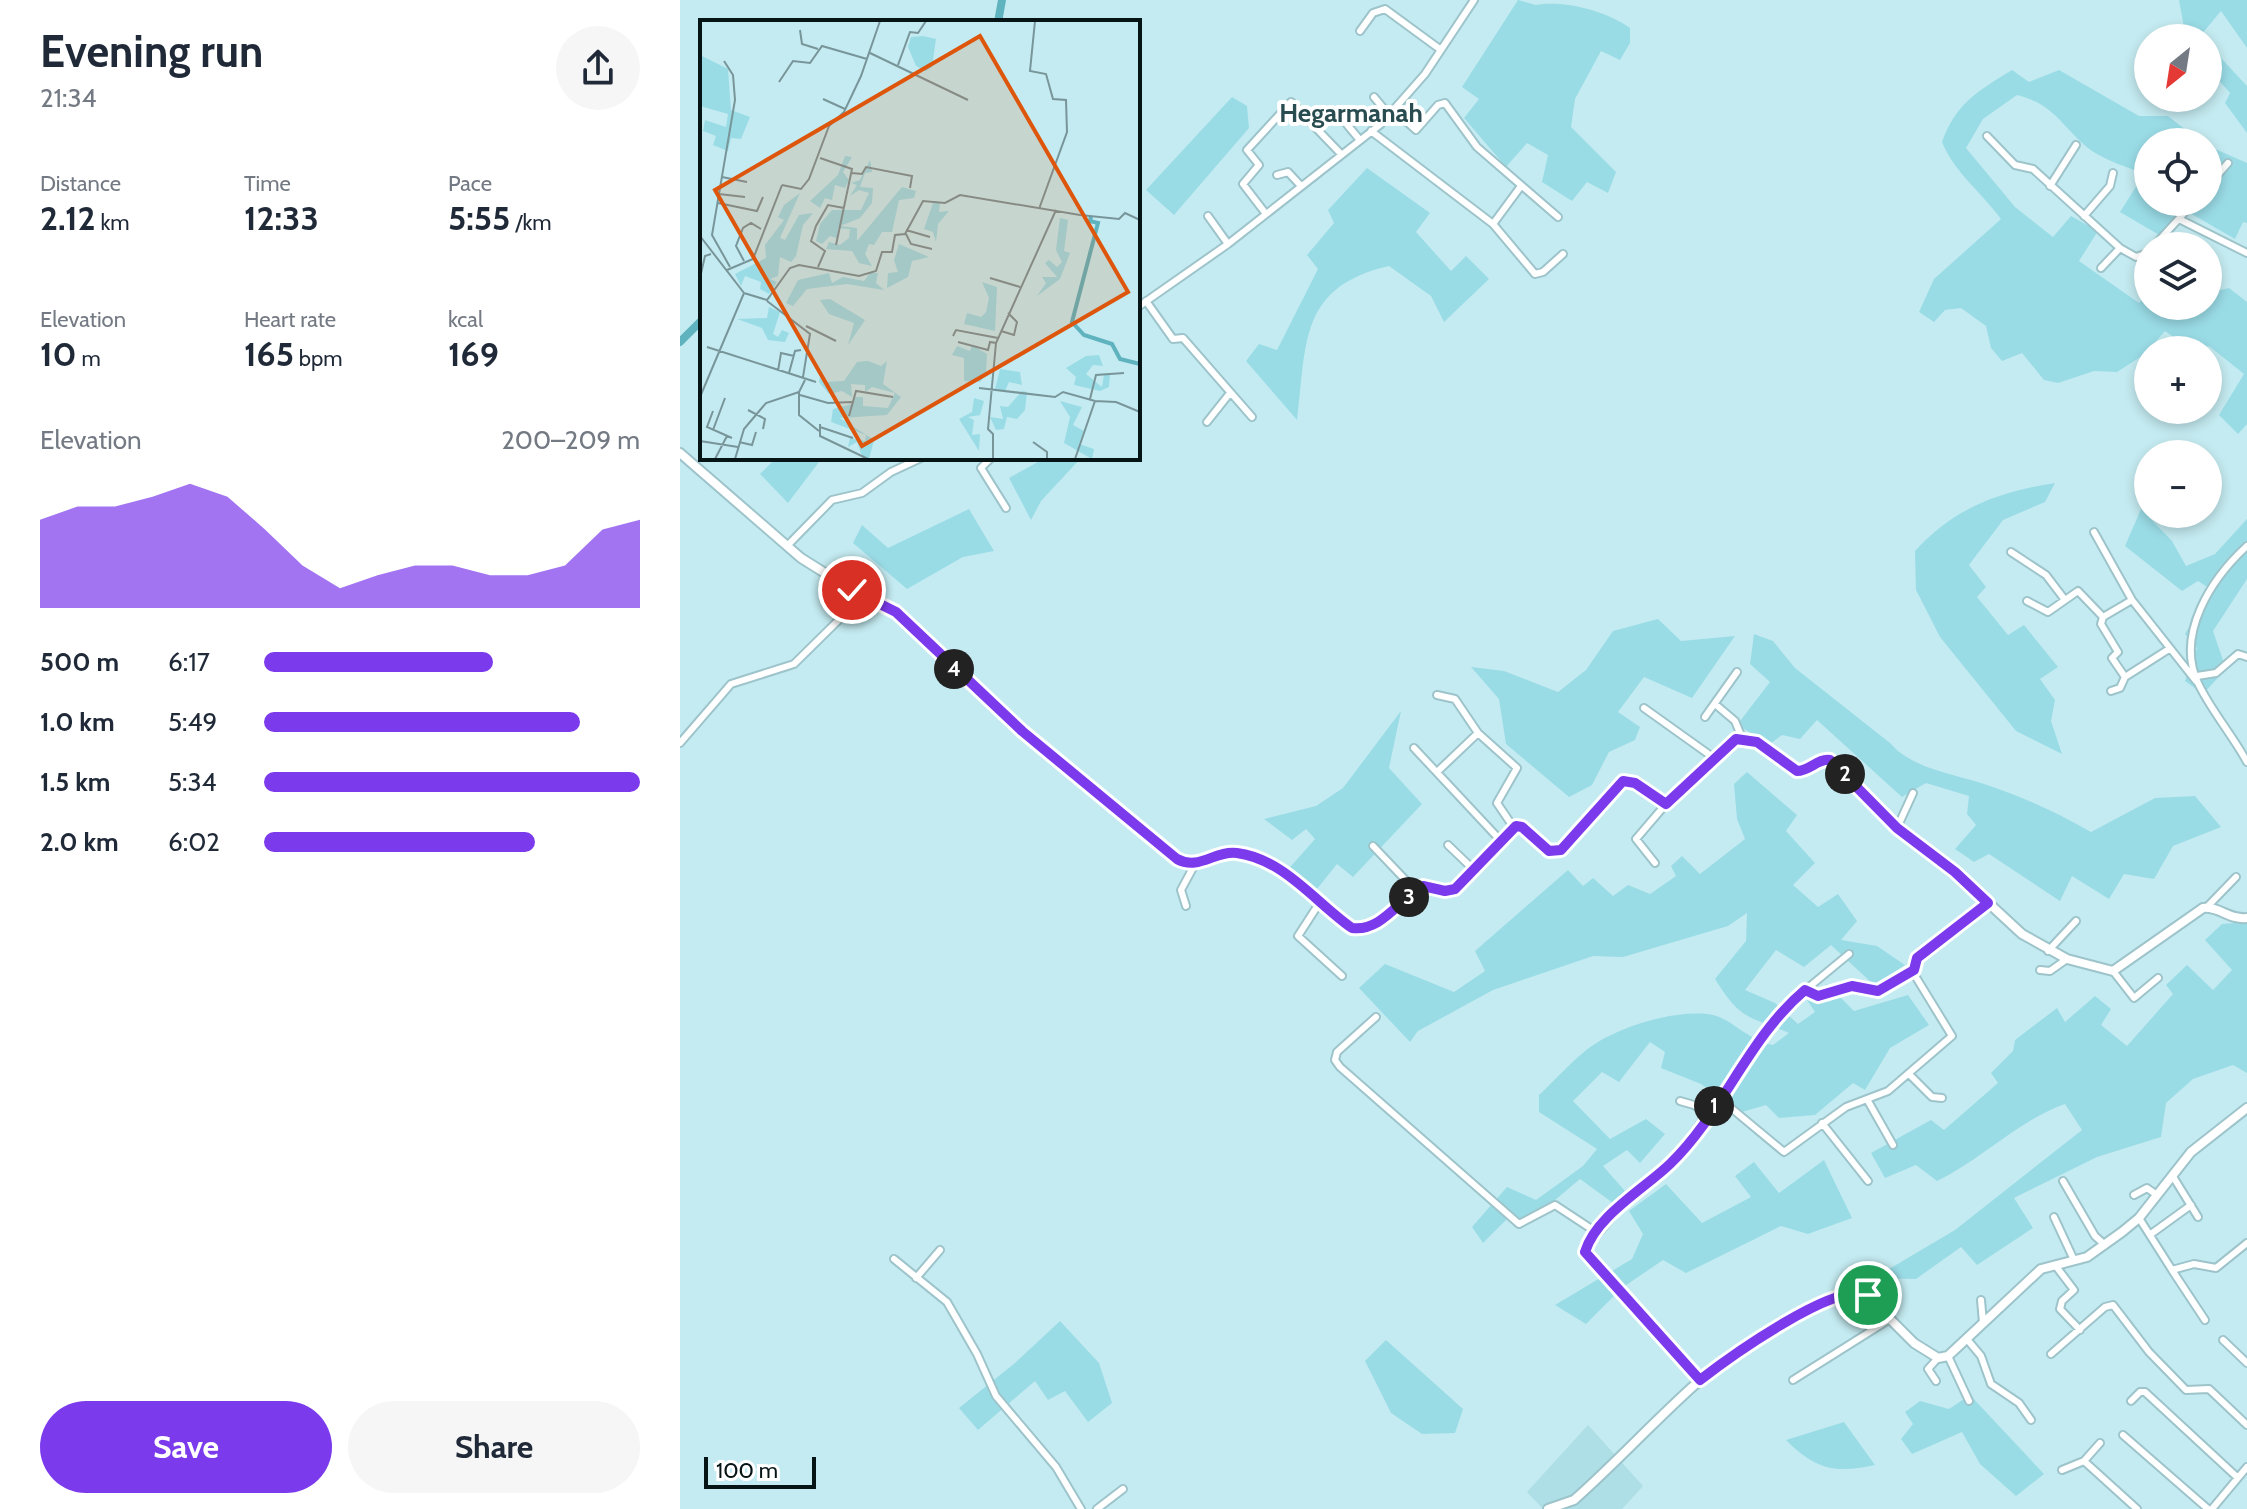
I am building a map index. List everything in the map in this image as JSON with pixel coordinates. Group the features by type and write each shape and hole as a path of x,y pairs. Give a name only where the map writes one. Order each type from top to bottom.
{"street":[{"path":"1140,306 1228,244 1392,114 1441,50 1474,0"},
{"path":"1360,31 1373,13 1383,9 1441,50"},
{"path":"1374,97 1416,130 1438,105 1445,103 1477,147 1558,217"},
{"path":"1266,214 1243,184 1259,165 1246,150 1291,102 1341,154"},
{"path":"1340,116 1359,139"},
{"path":"1371,131 1493,224 1537,275 1563,254"},
{"path":"1987,136 2015,165 2030,167 2120,248 2134,256"},
{"path":"2050,186 2076,145"},
{"path":"2222,170 2228,163"},
{"path":"1277,175 1288,172 1301,186"},
{"path":"2084,216 2110,186 2113,173"},
{"path":"1493,224 1521,186"},
{"path":"1208,216 1228,244"},
{"path":"2167,232 2182,216"},
{"path":"2179,219 2247,253"},
{"path":"2101,268 2120,248"},
{"path":"1146,301 1173,339 1183,338 1252,417"},
{"path":"1207,422 1230,393"},
{"path":"680,453 809,563 896,612 957,672 1092,791 1177,859 1195,864 1229,853 1251,857 1278,869 1348,927 1360,929 1383,918 1423,886 1451,891 1514,828 1522,827 1547,849 1557,852 1623,781 1635,783 1666,804"},
{"path":"989,460 981,468 1006,508"},
{"path":"788,545 832,500 862,493 907,461"},
{"path":"2094,532 2132,600 2169,649 2196,678 2247,762"},
{"path":"2196,678 2194,621 2225,568 2247,546"},
{"path":"2011,552 2046,575 2065,600"},
{"path":"2027,601 2048,612 2078,591 2103,617"},
{"path":"680,743 731,684 794,664 863,596"},
{"path":"2125,677 2112,658 2118,652 2101,624 2103,617 2132,600"},
{"path":"2111,691 2120,688 2125,677 2169,649"},
{"path":"2196,678 2216,673 2238,654 2247,657"},
{"path":"1705,717 1737,672"},
{"path":"1437,695 1455,699 1478,733 1517,768 1497,803 1514,828"},
{"path":"1715,704 1735,721 1742,738"},
{"path":"1644,708 1714,758"},
{"path":"1437,772 1478,733"},
{"path":"1655,863 1636,839 1666,804 1714,758 1742,738"},
{"path":"1742,738 1757,742 1797,771 1830,760 1897,828 1955,872 2022,934 2048,951 2113,971 2135,998 2158,978"},
{"path":"2239,749 2246,742"},
{"path":"1414,748 1501,841"},
{"path":"1897,828 1913,793"},
{"path":"1448,845 1474,870"},
{"path":"1373,846 1415,890"},
{"path":"1186,906 1181,890 1195,864"},
{"path":"2113,971 2207,907 2236,877"},
{"path":"1320,902 1298,936 1342,976"},
{"path":"1719,1098 1784,1152 1846,1107 1888,1091 1950,1039 1952,1033 1914,970 1917,958 1988,903"},
{"path":"2207,907 2230,918 2247,918"},
{"path":"2048,951 2076,921"},
{"path":"1700,1380 1587,1255 1586,1248 1596,1232 1673,1162 1780,1011 1849,954"},
{"path":"2040,970 2050,971 2067,959"},
{"path":"1805,990 1818,996 1852,986 1878,991 1914,970"},
{"path":"1376,1017 1337,1052 1335,1060 1340,1067 1519,1224 1555,1205 1596,1232"},
{"path":"1909,1074 1932,1097 1942,1098"},
{"path":"1680,1101 1694,1105 1708,1115"},
{"path":"1868,1101 1893,1145"},
{"path":"1936,1381 1928,1369 2041,1269 2054,1263 2087,1257 2105,1245 2139,1218 2172,1175 2205,1140 2247,1108"},
{"path":"1822,1123 1868,1181"},
{"path":"2172,1175 2198,1217"},
{"path":"2063,1181 2095,1236 2105,1245"},
{"path":"2134,1195 2147,1188 2157,1195"},
{"path":"2151,1234 2191,1205"},
{"path":"2054,1217 2074,1260"},
{"path":"2139,1218 2205,1320"},
{"path":"2172,1270 2194,1264 2216,1268 2247,1243"},
{"path":"916,1278 940,1250"},
{"path":"894,1259 947,1302 956,1314 996,1396 1056,1467 1081,1509"},
{"path":"2054,1263 2074,1290 2062,1301 2060,1309 2080,1330"},
{"path":"1548,1509 1574,1500 1700,1380 1802,1313 1851,1292 1868,1295 1914,1343 1943,1357 1969,1401"},
{"path":"1981,1300 1983,1323"},
{"path":"2051,1354 2105,1307 2113,1305 2149,1352 2186,1390 2209,1389 2247,1425"},
{"path":"1793,1380 1890,1319"},
{"path":"1966,1338 1981,1356 1991,1384 2019,1403 2031,1420"},
{"path":"2223,1340 2247,1363"},
{"path":"2131,1401 2140,1392 2145,1392 2238,1478"},
{"path":"2123,1435 2210,1509 2247,1467"},
{"path":"2062,1470 2084,1461 2100,1443"},
{"path":"2084,1461 2137,1509"},
{"path":"1097,1509 1123,1489"}],"shaded area":[{"path":"1518,0 1536,5 1560,4 1585,8 1630,28 1630,43 1620,60 1601,51 1575,99 1571,127 1616,172 1608,193 1587,182 1572,201 1542,182 1548,155 1527,143 1506,167 1464,118 1479,99 1462,87"},
{"path":"2179,0 2247,0 2247,48 2221,11 2210,24 2183,24"},
{"path":"2222,59 2247,86 2247,133 2225,103 2230,93 2222,84"},
{"path":"2012,70 2029,82 2059,70 2139,116 2168,116 2183,128 2134,128 2134,170 2092,151 2042,105 2017,95 1983,119 1966,148 2015,207 2053,237 2071,216 2098,231 2079,261 2134,300 2134,320 2222,320 2222,290 2229,288 2247,302 2247,424 2238,434 2222,418 2222,410 2244,374 2222,356 2222,336 2172,336 2165,331 2161,336 2134,336 2134,361 2117,372 2094,371 2058,383 2044,380 2022,353 2002,361 1991,348 1986,326 1961,308 1945,310 1934,322 1919,312 1934,279 2001,219 1961,173 1942,142 1954,117 1979,92"},
{"path":"1232,97 1247,106 1249,128 1174,215 1146,190"},
{"path":"2222,152 2247,163 2247,223 2243,222 2235,239 2195,216 2222,216"},
{"path":"1367,168 1430,213 1416,232 1451,271 1466,256 1489,279 1444,322 1431,296 1389,266 1359,276 1338,288 1323,304 1313,322 1303,367 1297,420 1246,361 1259,344 1277,350 1318,269 1307,255 1334,223 1328,210"},
{"path":"2134,190 2134,216 2177,216 2164,232 2154,232 2120,212"},
{"path":"774,460 820,460 788,503 760,474"},
{"path":"1041,460 1079,460 1041,501 1031,520 1009,478"},
{"path":"2055,483 2045,502 2003,520 1969,565 1986,587 1977,597 2008,635 2024,625 2058,667 2040,679 2055,700 2051,721 2062,754 2016,731 1940,637 1916,590 1915,551 1945,524 1996,497"},
{"path":"969,509 994,551 963,557 907,589 853,543 862,525 888,548"},
{"path":"2247,519 2247,579 2213,631 2226,669 2203,694 2185,681 2197,648 2185,634 2212,590 2198,581 2182,591 2125,546 2134,525 2134,528 2159,528 2172,541 2186,566 2215,554"},
{"path":"1658,619 1681,641 1735,636 1692,698 1644,677 1618,712 1640,727 1635,740 1609,752 1592,785 1569,797 1506,744 1499,699 1471,667 1504,671 1558,692 1586,670 1613,631"},
{"path":"1754,634 1773,641 1795,668 1900,752 1923,765 2016,796 2091,832 2155,798 2195,796 2221,827 2173,846 2154,879 2124,874 2109,899 2072,876 2060,901 1989,854 1974,862 1955,849 1976,825 1967,814 1969,796 1926,783 1902,797 1817,720 1800,739 1782,735 1770,744 1737,725 1770,682 1750,664"},
{"path":"1401,711 1389,768 1422,804 1353,877 1337,864 1313,894 1284,874 1315,839 1306,829 1292,840 1264,819 1316,806 1343,788"},
{"path":"1747,772 1797,815 1786,831 1815,863 1793,885 1818,907 1838,894 1857,921 1841,940 1877,946 1905,965 1874,985 1831,945 1804,967 1776,950 1745,990 1775,1003 1798,1024 1815,1012 1807,1000 1827,984 1854,1011 1908,995 1929,1025 1890,1048 1865,1090 1853,1083 1815,1115 1779,1118 1766,1105 1742,1112 1701,1084 1661,1068 1665,1052 1650,1042 1619,1082 1602,1072 1573,1101 1610,1139 1646,1119 1665,1134 1640,1163 1627,1150 1603,1166 1625,1191 1613,1203 1580,1179 1529,1222 1509,1217 1483,1243 1472,1227 1507,1187 1536,1200 1583,1166 1597,1149 1539,1112 1539,1095 1596,1043 1627,1028 1681,1014 1720,1017 1755,1039 1773,1045 1789,1033 1739,1010 1715,979 1746,941 1747,913 1728,926 1623,957 1593,956 1493,990 1418,1031 1410,1042 1359,988 1385,964 1454,992 1485,971 1475,951 1568,870 1583,886 1593,878 1613,896 1628,885 1650,894 1676,876 1671,866 1682,856 1700,874 1745,839 1737,819 1734,784"},
{"path":"2247,922 2247,1073 2233,1065 2193,1079 2166,1103 2161,1137 2097,1157 2014,1198 2033,1228 1977,1265 1961,1247 1916,1279 1874,1278 1955,1230 2082,1130 2065,1104 2032,1120 1937,1181 1916,1165 1885,1178 1871,1153 1931,1120 1944,1130 1998,1083 1991,1073 2013,1051 2015,1040 2057,1008 2065,1022 2095,996 2111,1009 2101,1025 2127,1046 2173,994 2166,985 2187,965 2213,990 2232,970 2205,940 2222,924"},
{"path":"1824,1160 1852,1218 1808,1234 1781,1226 1686,1273 1663,1260 1622,1288 1586,1324 1555,1305 1632,1259 1643,1234 1629,1211 1666,1184 1702,1223 1751,1197 1735,1176 1754,1162 1779,1193"},
{"path":"1060,1321 1099,1363 1112,1403 1088,1422 1065,1391 1048,1400 1035,1381 978,1430 959,1408 1015,1363"},
{"path":"1386,1340 1463,1409 1455,1433 1422,1434 1391,1413 1365,1361"},
{"path":"1970,1395 2044,1474 2016,1496 1980,1464 1962,1432 1912,1454 1901,1439 1913,1424 1905,1412 1920,1401 1949,1409"},
{"path":"1844,1422 1875,1465 1848,1469 1826,1467 1806,1457 1786,1440"},
{"path":"1588,1425 1643,1486 1622,1509 1543,1509 1527,1492"}],"waterway":[{"path":"998,20 1002,0"},
{"path":"680,342 700,322"}],"district":[{"name":"Hegarmanah","path":"1351,113"}],"route":[{"path":"852,590 889,606 1022,731 1177,859 1195,864 1229,853 1239,853 1262,861 1278,869 1352,928 1360,929 1383,918 1423,886 1445,891 1459,887 1516,826 1522,827 1549,851 1561,850 1623,781 1635,783 1666,804 1736,739 1757,742 1786,766 1797,771 1830,760 1897,828 1955,872 1988,903 1917,958 1914,970 1881,990 1852,986 1818,996 1805,990 1780,1011 1673,1162 1596,1232 1585,1252 1700,1380 1802,1313 1851,1292 1868,1295"}]}
